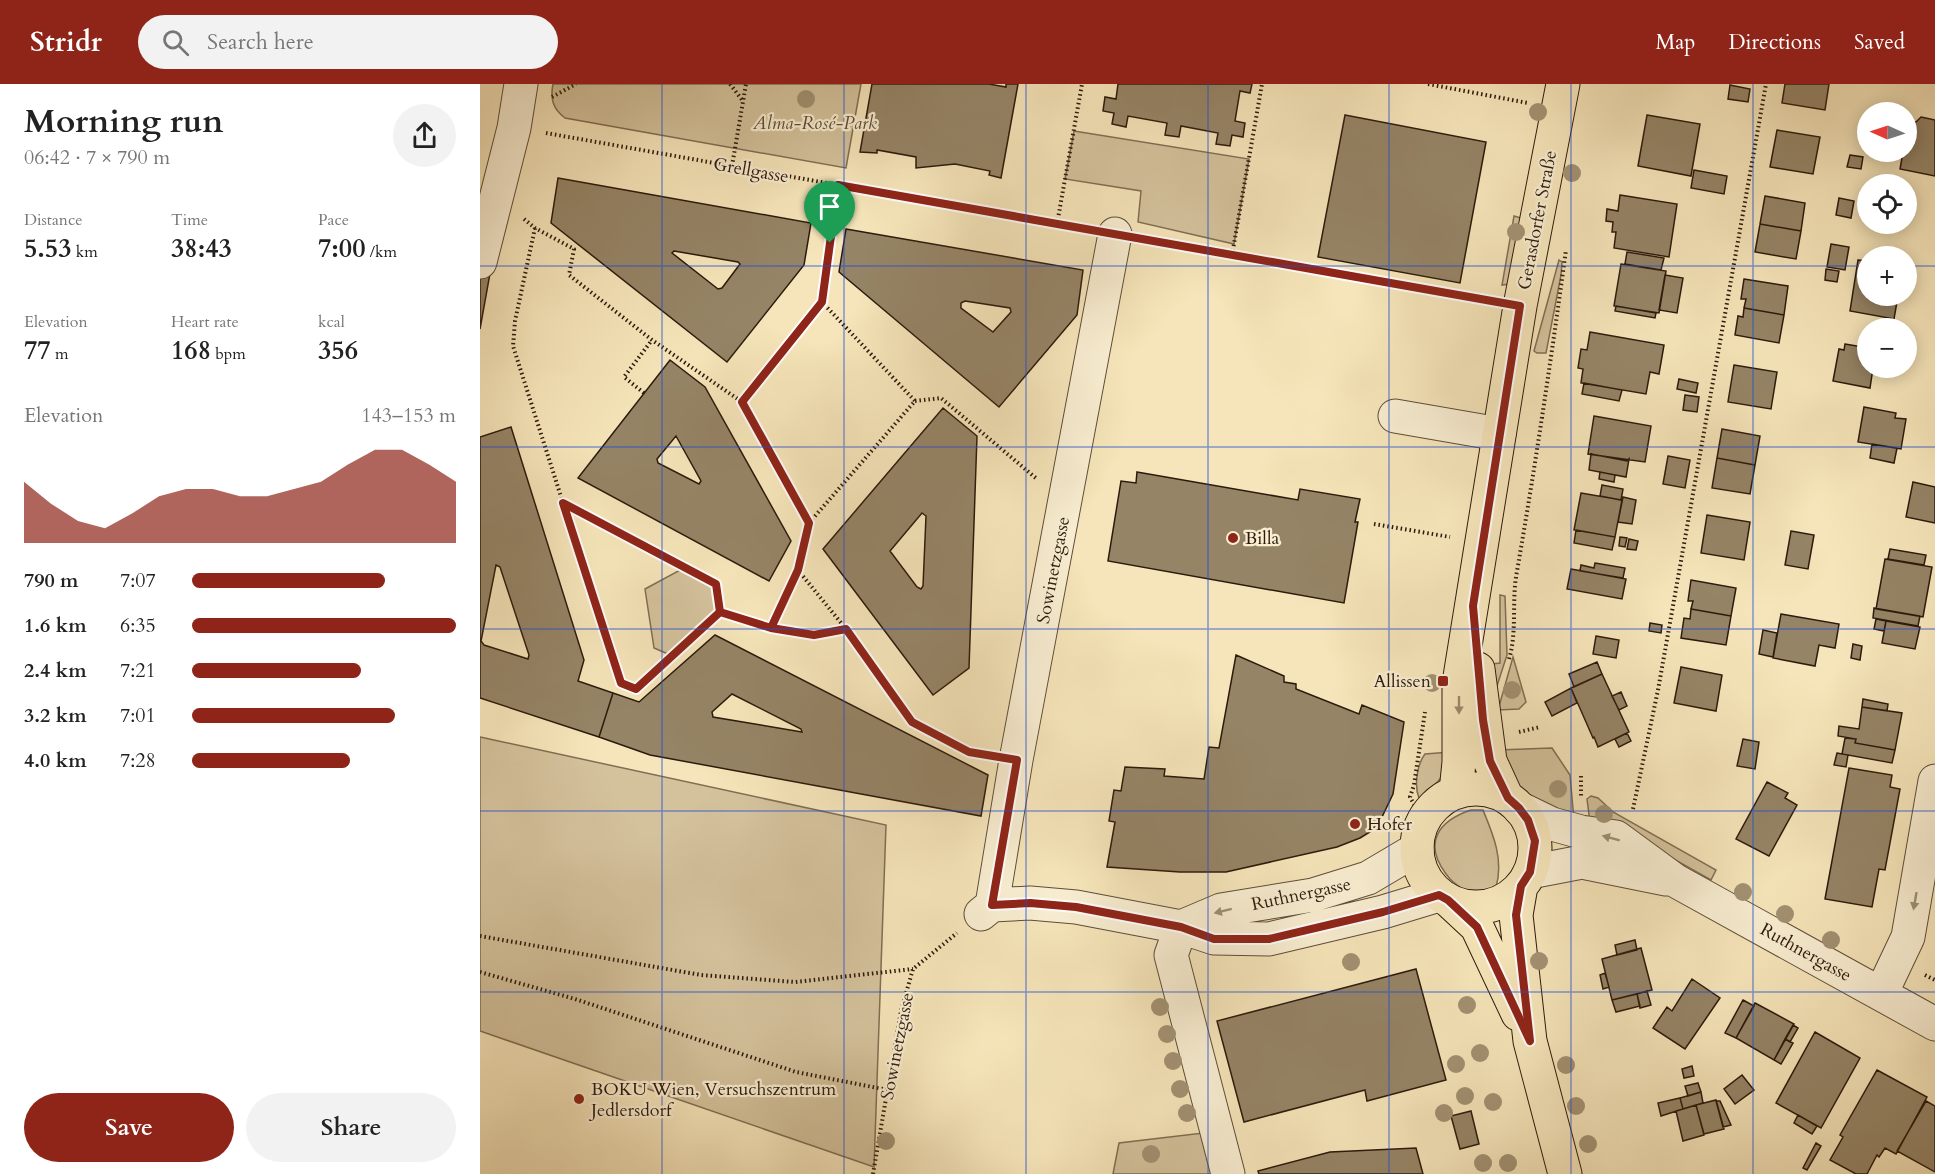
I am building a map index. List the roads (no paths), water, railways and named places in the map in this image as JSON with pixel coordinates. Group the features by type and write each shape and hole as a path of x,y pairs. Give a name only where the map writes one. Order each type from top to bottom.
{"main road":[{"name":"Gerasdorfer Straße","path":"1530,1041 1477,927 1427,883 1421,870 1417,849 1424,821 1440,801 1456,792 1459,762 1459,682 1520,306 1563,84"},
{"name":"Gerasdorfer Straße","path":"1473,606 1483,720 1490,761 1513,803 1528,820 1535,841 1516,915 1530,1041 1565,1174"},
{"path":"1456,792 1484,789 1513,803"},
{"path":"1444,898 1461,905 1488,906 1501,902 1526,879"}],"street":[{"path":"483,247 514,128 521,84"},
{"name":"Sowinetzgasse","path":"986,909 1017,760 1115,234"},
{"path":"1395,416 1499,434"},
{"path":"1881,994 1908,937 1935,781"},
{"name":"Ruthnergasse","path":"1513,803 1552,824 1581,832 1616,837 1676,881 1935,1024"},
{"name":"Ruthnergasse","path":"1181,927 1221,910 1313,895 1368,878 1417,849"},
{"name":"Ruthnergasse","path":"1526,879 1582,862 1676,881"},
{"name":"Ruthnergasse","path":"986,909 1030,903 1076,907 1181,927 1214,939 1269,939 1444,898"},
{"path":"1181,927 1171,956 1228,1174"}],"place":[{"name":"Billa","path":"1233,538"},
{"name":"Allissen","path":"1443,681"},
{"name":"Hofer","path":"1355,824"},
{"name":"BOKU Wien, Versuchszentrum Jedlersdorf","path":"579,1099"}],"park label":[{"name":"Alma-Rosé-Park","path":"815,123"}]}
